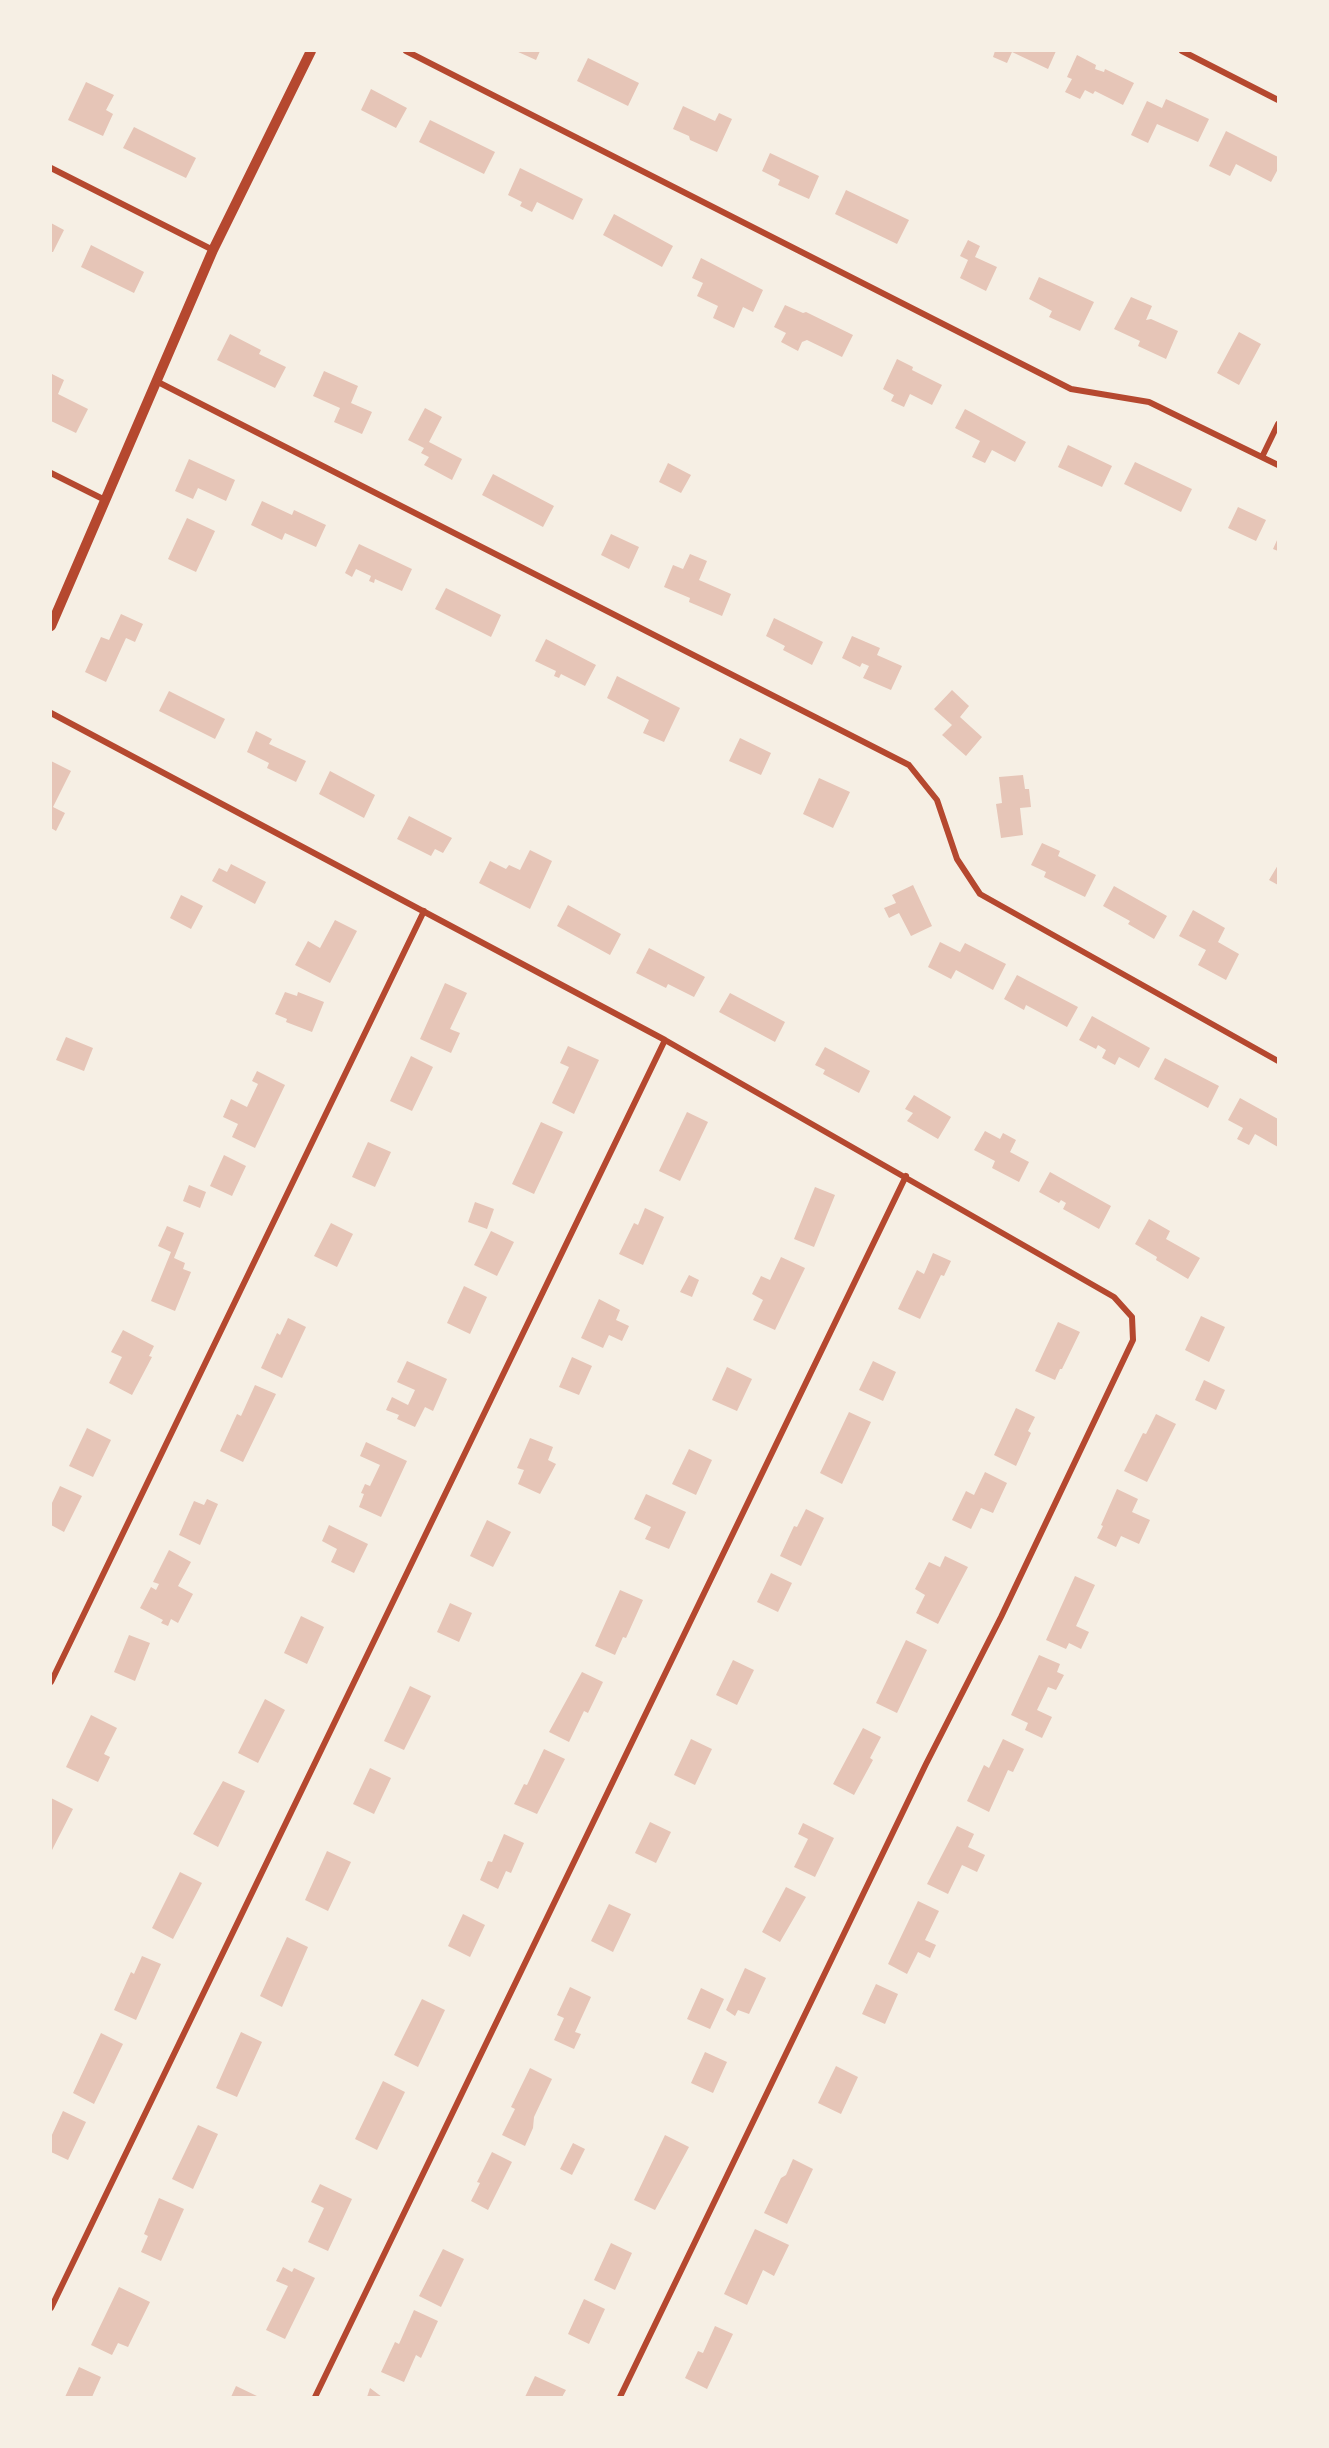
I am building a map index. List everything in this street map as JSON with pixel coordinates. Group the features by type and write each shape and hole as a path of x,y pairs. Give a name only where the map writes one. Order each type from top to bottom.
{"street":[{"path":"51,626 213,250 311,51"},
{"path":"406,51 1071,388 1149,402 1278,465"},
{"path":"1182,51 1278,100"},
{"path":"51,168 213,250"},
{"path":"155,381 909,765 937,800 957,859 980,894 1278,1061"},
{"path":"1262,457 1278,424"},
{"path":"51,473 105,500"},
{"path":"51,713 665,1040 1114,1297 1132,1317 1133,1340 1128,1351 1001,1617 921,1775 620,2397"},
{"path":"51,1682 424,910"},
{"path":"51,2308 665,1040"},
{"path":"315,2397 906,1176"}],"building":[{"path":"516,51 540,51 536,60"},
{"path":"995,51 1056,51 1048,69 1012,52 1007,63 993,57"},
{"path":"1077,55 1096,65 1095,69 1104,72 1105,69 1134,83 1123,105 1095,91 1093,94 1085,90 1080,99 1065,92 1072,79 1067,77"},
{"path":"588,58 639,83 628,106 577,81"},
{"path":"86,82 114,95 106,110 113,114 103,136 68,120"},
{"path":"371,89 407,108 396,128 361,110"},
{"path":"1166,99 1209,119 1198,142 1157,124 1148,143 1131,135 1147,101 1162,108"},
{"path":"683,106 715,121 719,113 732,119 717,152 690,140 689,136 673,129"},
{"path":"430,120 495,152 484,174 419,142"},
{"path":"134,127 196,158 186,178 123,148"},
{"path":"1226,131 1278,157 1278,169 1271,182 1236,164 1230,176 1209,166"},
{"path":"770,153 819,176 809,199 778,185 780,180 762,171"},
{"path":"520,168 583,199 573,220 537,202 532,212 520,206 522,202 508,195"},
{"path":"846,190 909,220 897,244 835,214"},
{"path":"614,214 673,246 662,267 603,235"},
{"path":"51,223 64,230 53,252 51,252"},
{"path":"968,240 980,246 975,257 997,267 986,291 960,278 968,260 960,256"},
{"path":"91,245 144,272 134,293 81,267"},
{"path":"701,258 763,290 753,312 743,307 734,328 713,318 718,306 697,296 703,283 692,278"},
{"path":"1039,277 1094,302 1080,331 1049,317 1052,311 1029,299"},
{"path":"1131,297 1152,306 1146,320 1151,319 1178,331 1166,359 1138,346 1140,341 1114,329"},
{"path":"785,305 803,313 806,312 853,335 842,357 807,340 802,342 798,351 781,342 786,333 774,327"},
{"path":"1239,332 1261,344 1239,385 1217,373"},
{"path":"230,334 261,350 259,354 286,367 275,388 217,360"},
{"path":"897,359 913,367 912,370 942,385 932,405 910,394 904,407 891,401 894,395 883,389"},
{"path":"324,371 358,386 351,403 372,412 362,434 334,422 340,408 313,396"},
{"path":"52,374 64,380 58,394 88,409 76,433 51,421"},
{"path":"425,408 442,417 429,442 462,459 452,480 424,465 429,457 421,453 424,448 408,440"},
{"path":"965,409 1026,442 1015,462 992,450 985,463 972,457 980,441 955,428"},
{"path":"1068,445 1112,466 1102,487 1058,467"},
{"path":"189,459 235,480 226,501 198,488 193,499 175,491"},
{"path":"1135,462 1192,489 1181,512 1124,484"},
{"path":"668,463 691,475 681,493 659,482"},
{"path":"493,474 554,506 543,527 482,495"},
{"path":"262,501 292,515 294,510 326,525 316,547 285,533 282,540 251,525"},
{"path":"1238,507 1266,520 1256,541 1228,528"},
{"path":"187,518 215,531 196,572 168,559"},
{"path":"611,534 639,547 629,569 601,555"},
{"path":"1278,538 1278,551 1273,549"},
{"path":"359,544 412,569 402,591 375,579 374,583 369,581 371,576 356,569 352,577 345,573"},
{"path":"690,554 707,561 699,580 731,594 722,616 689,602 690,598 664,587 673,565 683,569"},
{"path":"446,588 501,615 491,637 435,609"},
{"path":"121,614 143,624 135,642 126,638 106,682 85,672 101,637 109,640"},
{"path":"774,618 823,642 812,665 783,650 785,646 766,636"},
{"path":"852,636 880,648 877,655 902,666 891,690 863,678 869,666 862,663 860,667 842,658"},
{"path":"546,639 596,665 585,686 561,674 559,678 554,676 556,671 535,661"},
{"path":"617,676 680,708 664,742 643,733 649,720 607,698"},
{"path":"952,690 969,706 960,717 982,737 966,756 942,735 952,725 934,709"},
{"path":"169,691 225,719 215,739 159,711"},
{"path":"256,731 272,739 269,744 306,761 296,782 267,768 269,763 247,752"},
{"path":"740,738 771,753 761,775 729,761"},
{"path":"51,761 71,771 53,807 65,813 56,831 51,828"},
{"path":"330,771 375,795 364,818 319,794"},
{"path":"1023,775 1025,789 1029,789 1031,807 1020,808 1023,835 1001,838 996,804 1002,803 999,777"},
{"path":"819,778 850,792 833,828 803,814"},
{"path":"409,816 452,838 443,853 435,849 431,856 397,839"},
{"path":"1042,843 1060,851 1058,856 1096,875 1085,897 1044,877 1046,872 1031,865"},
{"path":"530,850 552,861 530,909 479,883 490,861 506,869 509,865 520,870"},
{"path":"231,864 266,882 255,904 212,881 219,868 227,872"},
{"path":"1278,865 1278,885 1269,880"},
{"path":"913,885 932,926 911,936 899,913 889,918 884,908 896,903 892,895"},
{"path":"1114,886 1167,916 1154,939 1128,924 1130,921 1103,906"},
{"path":"181,895 203,906 191,929 170,918"},
{"path":"568,905 621,934 610,955 557,926"},
{"path":"1193,910 1225,928 1218,942 1239,954 1226,980 1198,965 1206,950 1179,936"},
{"path":"335,920 357,931 330,983 295,965 308,941 320,948"},
{"path":"940,942 960,952 965,943 1006,964 993,990 956,970 951,979 928,967"},
{"path":"649,948 705,977 694,997 668,984 666,988 636,973"},
{"path":"1017,975 1078,1007 1067,1027 1026,1005 1024,1010 1004,999"},
{"path":"445,983 467,993 450,1029 460,1033 451,1053 420,1039"},
{"path":"285,992 297,996 298,992 324,1002 312,1032 286,1022 287,1019 275,1014"},
{"path":"730,993 785,1022 775,1042 719,1012"},
{"path":"1092,1016 1150,1048 1139,1068 1119,1057 1115,1065 1102,1058 1106,1050 1098,1045 1096,1049 1079,1040"},
{"path":"66,1037 93,1048 84,1071 56,1060"},
{"path":"568,1046 599,1060 574,1114 552,1103 569,1067 560,1063"},
{"path":"825,1047 870,1071 859,1093 823,1074 825,1070 815,1065"},
{"path":"411,1056 433,1067 412,1111 390,1101"},
{"path":"1165,1058 1219,1086 1208,1108 1154,1079"},
{"path":"257,1071 285,1085 255,1148 232,1137 238,1124 223,1117 231,1099 247,1107 258,1084 252,1081"},
{"path":"914,1095 951,1117 938,1139 907,1121 913,1113 905,1109"},
{"path":"1240,1098 1278,1119 1278,1147 1255,1134 1249,1145 1237,1139 1243,1128 1228,1120"},
{"path":"687,1112 708,1122 680,1181 659,1171"},
{"path":"541,1122 563,1132 534,1194 512,1184"},
{"path":"985,1131 1000,1139 1003,1133 1016,1140 1010,1152 1029,1162 1019,1182 992,1168 995,1161 974,1150"},
{"path":"368,1142 391,1152 375,1187 352,1177"},
{"path":"224,1155 246,1166 232,1196 210,1186"},
{"path":"1050,1172 1111,1206 1099,1229 1063,1209 1066,1203 1061,1200 1059,1203 1039,1192"},
{"path":"189,1185 206,1192 200,1208 183,1201"},
{"path":"815,1187 835,1195 814,1247 794,1239"},
{"path":"475,1202 494,1209 487,1229 468,1222"},
{"path":"645,1208 664,1217 643,1265 619,1254 634,1223 638,1225"},
{"path":"1149,1219 1170,1231 1166,1239 1200,1258 1188,1279 1135,1244"},
{"path":"331,1223 353,1234 337,1267 314,1256"},
{"path":"167,1226 184,1233 174,1258 185,1263 183,1269 191,1272 175,1311 151,1301 171,1252 158,1246"},
{"path":"491,1231 514,1242 497,1276 474,1265"},
{"path":"933,1253 951,1261 944,1276 941,1275 920,1319 898,1309 917,1270 924,1274"},
{"path":"781,1257 805,1268 775,1330 753,1320 763,1300 752,1294 761,1276 770,1280"},
{"path":"689,1275 699,1280 692,1297 680,1292"},
{"path":"464,1286 487,1297 470,1334 447,1323"},
{"path":"599,1299 620,1310 616,1320 629,1326 622,1341 609,1335 603,1348 581,1338"},
{"path":"1201,1316 1225,1327 1209,1362 1185,1350"},
{"path":"288,1318 306,1327 282,1378 261,1368 277,1333 280,1335"},
{"path":"1058,1322 1080,1332 1055,1380 1035,1371"},
{"path":"123,1330 154,1346 149,1356 152,1357 132,1395 109,1383 122,1357 111,1352"},
{"path":"572,1357 592,1366 579,1395 559,1387"},
{"path":"407,1361 447,1379 433,1411 425,1407 415,1427 397,1419 399,1415 386,1410 392,1397 408,1405 415,1390 397,1382"},
{"path":"873,1361 896,1372 883,1401 859,1390"},
{"path":"727,1367 752,1379 737,1411 712,1400"},
{"path":"1204,1380 1225,1390 1216,1410 1195,1400"},
{"path":"255,1385 276,1394 243,1462 220,1451 237,1414 241,1416"},
{"path":"1016,1408 1035,1417 1028,1431 1031,1433 1016,1466 994,1455"},
{"path":"849,1412 871,1422 842,1484 820,1473"},
{"path":"1156,1414 1176,1424 1147,1482 1124,1471 1143,1433 1146,1434"},
{"path":"87,1428 111,1440 93,1477 69,1466"},
{"path":"530,1438 553,1447 548,1460 556,1464 540,1494 518,1484 524,1470 517,1468"},
{"path":"366,1442 407,1461 381,1517 359,1507 365,1484 370,1486 380,1465 360,1456"},
{"path":"689,1449 712,1460 696,1495 672,1484"},
{"path":"985,1472 1007,1483 993,1513 981,1508 971,1529 952,1520 966,1491 974,1495"},
{"path":"60,1486 82,1496 64,1532 51,1525 51,1505"},
{"path":"1117,1489 1138,1499 1132,1512 1150,1520 1139,1544 1121,1536 1116,1547 1097,1538"},
{"path":"646,1494 686,1512 669,1549 645,1539 651,1527 634,1519"},
{"path":"207,1499 218,1504 200,1545 179,1535 194,1501 204,1505"},
{"path":"806,1509 824,1518 801,1566 780,1556 794,1526 797,1527"},
{"path":"487,1520 511,1532 493,1567 470,1556"},
{"path":"329,1525 368,1544 354,1573 331,1562 337,1549 322,1541"},
{"path":"169,1550 191,1562 178,1586 193,1594 178,1623 171,1619 168,1626 161,1623 163,1620 140,1608 151,1587 156,1590 159,1584 153,1582"},
{"path":"945,1556 968,1567 938,1624 916,1613 925,1595 915,1589 929,1562 940,1567"},
{"path":"771,1573 792,1583 778,1612 757,1602"},
{"path":"1075,1576 1095,1585 1076,1626 1089,1632 1081,1649 1069,1643 1066,1649 1046,1640"},
{"path":"620,1590 643,1600 626,1638 623,1637 615,1655 595,1646"},
{"path":"450,1603 472,1613 459,1642 437,1632"},
{"path":"301,1616 324,1627 307,1664 284,1653"},
{"path":"129,1635 150,1643 135,1681 114,1672"},
{"path":"906,1640 927,1650 897,1713 876,1703"},
{"path":"1039,1655 1060,1664 1057,1672 1064,1675 1056,1690 1048,1687 1037,1710 1052,1717 1042,1738 1025,1730 1028,1723 1011,1715"},
{"path":"733,1660 754,1670 737,1705 716,1695"},
{"path":"582,1672 603,1682 588,1713 584,1711 569,1742 549,1732"},
{"path":"410,1686 431,1696 404,1750 384,1741"},
{"path":"265,1699 285,1710 258,1763 238,1753"},
{"path":"91,1715 117,1728 104,1754 110,1757 98,1782 66,1767"},
{"path":"863,1728 881,1737 870,1758 873,1760 854,1795 833,1784"},
{"path":"691,1739 712,1749 695,1785 674,1775"},
{"path":"1003,1739 1024,1749 1013,1772 1008,1770 989,1812 967,1801 984,1765 989,1768"},
{"path":"544,1749 565,1759 537,1814 514,1804 524,1784 527,1785"},
{"path":"370,1768 391,1778 374,1814 353,1804"},
{"path":"223,1781 245,1791 218,1847 193,1834"},
{"path":"51,1798 73,1809 51,1852"},
{"path":"650,1822 671,1832 656,1863 635,1853"},
{"path":"803,1823 834,1838 815,1877 794,1867 808,1839 798,1834"},
{"path":"957,1826 974,1834 968,1847 985,1855 977,1872 962,1865 948,1894 927,1884"},
{"path":"504,1834 524,1843 511,1873 506,1871 498,1889 480,1880 488,1861 492,1862"},
{"path":"327,1851 351,1862 328,1911 305,1900"},
{"path":"180,1872 202,1883 173,1939 152,1928"},
{"path":"786,1887 806,1897 780,1942 762,1932"},
{"path":"918,1901 939,1911 925,1940 936,1945 930,1958 918,1952 907,1974 888,1964"},
{"path":"609,1904 631,1914 613,1952 591,1941"},
{"path":"463,1914 485,1925 470,1957 448,1946"},
{"path":"287,1937 308,1947 282,2007 260,1996"},
{"path":"142,1956 161,1964 136,2020 114,2010 131,1972 134,1974"},
{"path":"745,1968 766,1978 749,2014 738,2010 735,2016 726,2010"},
{"path":"876,1984 898,1994 885,2024 862,2014"},
{"path":"570,1987 591,1997 575,2032 581,2034 574,2049 554,2040 564,2018 557,2015"},
{"path":"701,1988 724,1999 710,2029 687,2019"},
{"path":"422,1999 445,2010 418,2067 394,2055"},
{"path":"241,2032 262,2042 237,2097 216,2088"},
{"path":"101,2033 123,2044 94,2104 73,2093"},
{"path":"705,2052 727,2062 713,2093 691,2083"},
{"path":"836,2066 858,2077 841,2114 818,2103"},
{"path":"530,2068 552,2079 534,2117 533,2128 525,2146 502,2135 515,2109 511,2107"},
{"path":"383,2081 405,2092 377,2150 355,2139"},
{"path":"63,2111 86,2122 68,2160 51,2152 51,2137"},
{"path":"198,2125 218,2134 193,2189 172,2179"},
{"path":"665,2135 689,2147 655,2210 634,2200"},
{"path":"573,2143 585,2149 572,2175 560,2169"},
{"path":"492,2152 512,2162 488,2210 471,2201 480,2183 477,2182"},
{"path":"793,2159 813,2169 787,2224 764,2213"},
{"path":"320,2184 352,2199 328,2251 308,2242 324,2208 311,2202"},
{"path":"159,2198 184,2209 161,2261 141,2252 148,2236 144,2234"},
{"path":"755,2229 789,2245 774,2276 763,2270 747,2305 724,2294"},
{"path":"611,2243 632,2253 615,2290 594,2280"},
{"path":"443,2249 464,2259 441,2307 419,2296"},
{"path":"283,2267 292,2272 294,2268 315,2278 285,2339 266,2330 288,2286 276,2281"},
{"path":"119,2287 150,2302 128,2347 118,2343 112,2355 91,2345"},
{"path":"584,2299 605,2309 589,2344 568,2334"},
{"path":"414,2310 438,2321 421,2358 416,2355 404,2382 381,2372 395,2342 399,2344"},
{"path":"715,2326 733,2334 707,2389 685,2378 698,2351 703,2353"},
{"path":"79,2367 101,2377 92,2397 65,2397"},
{"path":"535,2376 566,2390 562,2397 525,2397"},
{"path":"236,2386 259,2397 231,2397"},
{"path":"370,2388 382,2397 367,2397"}]}
